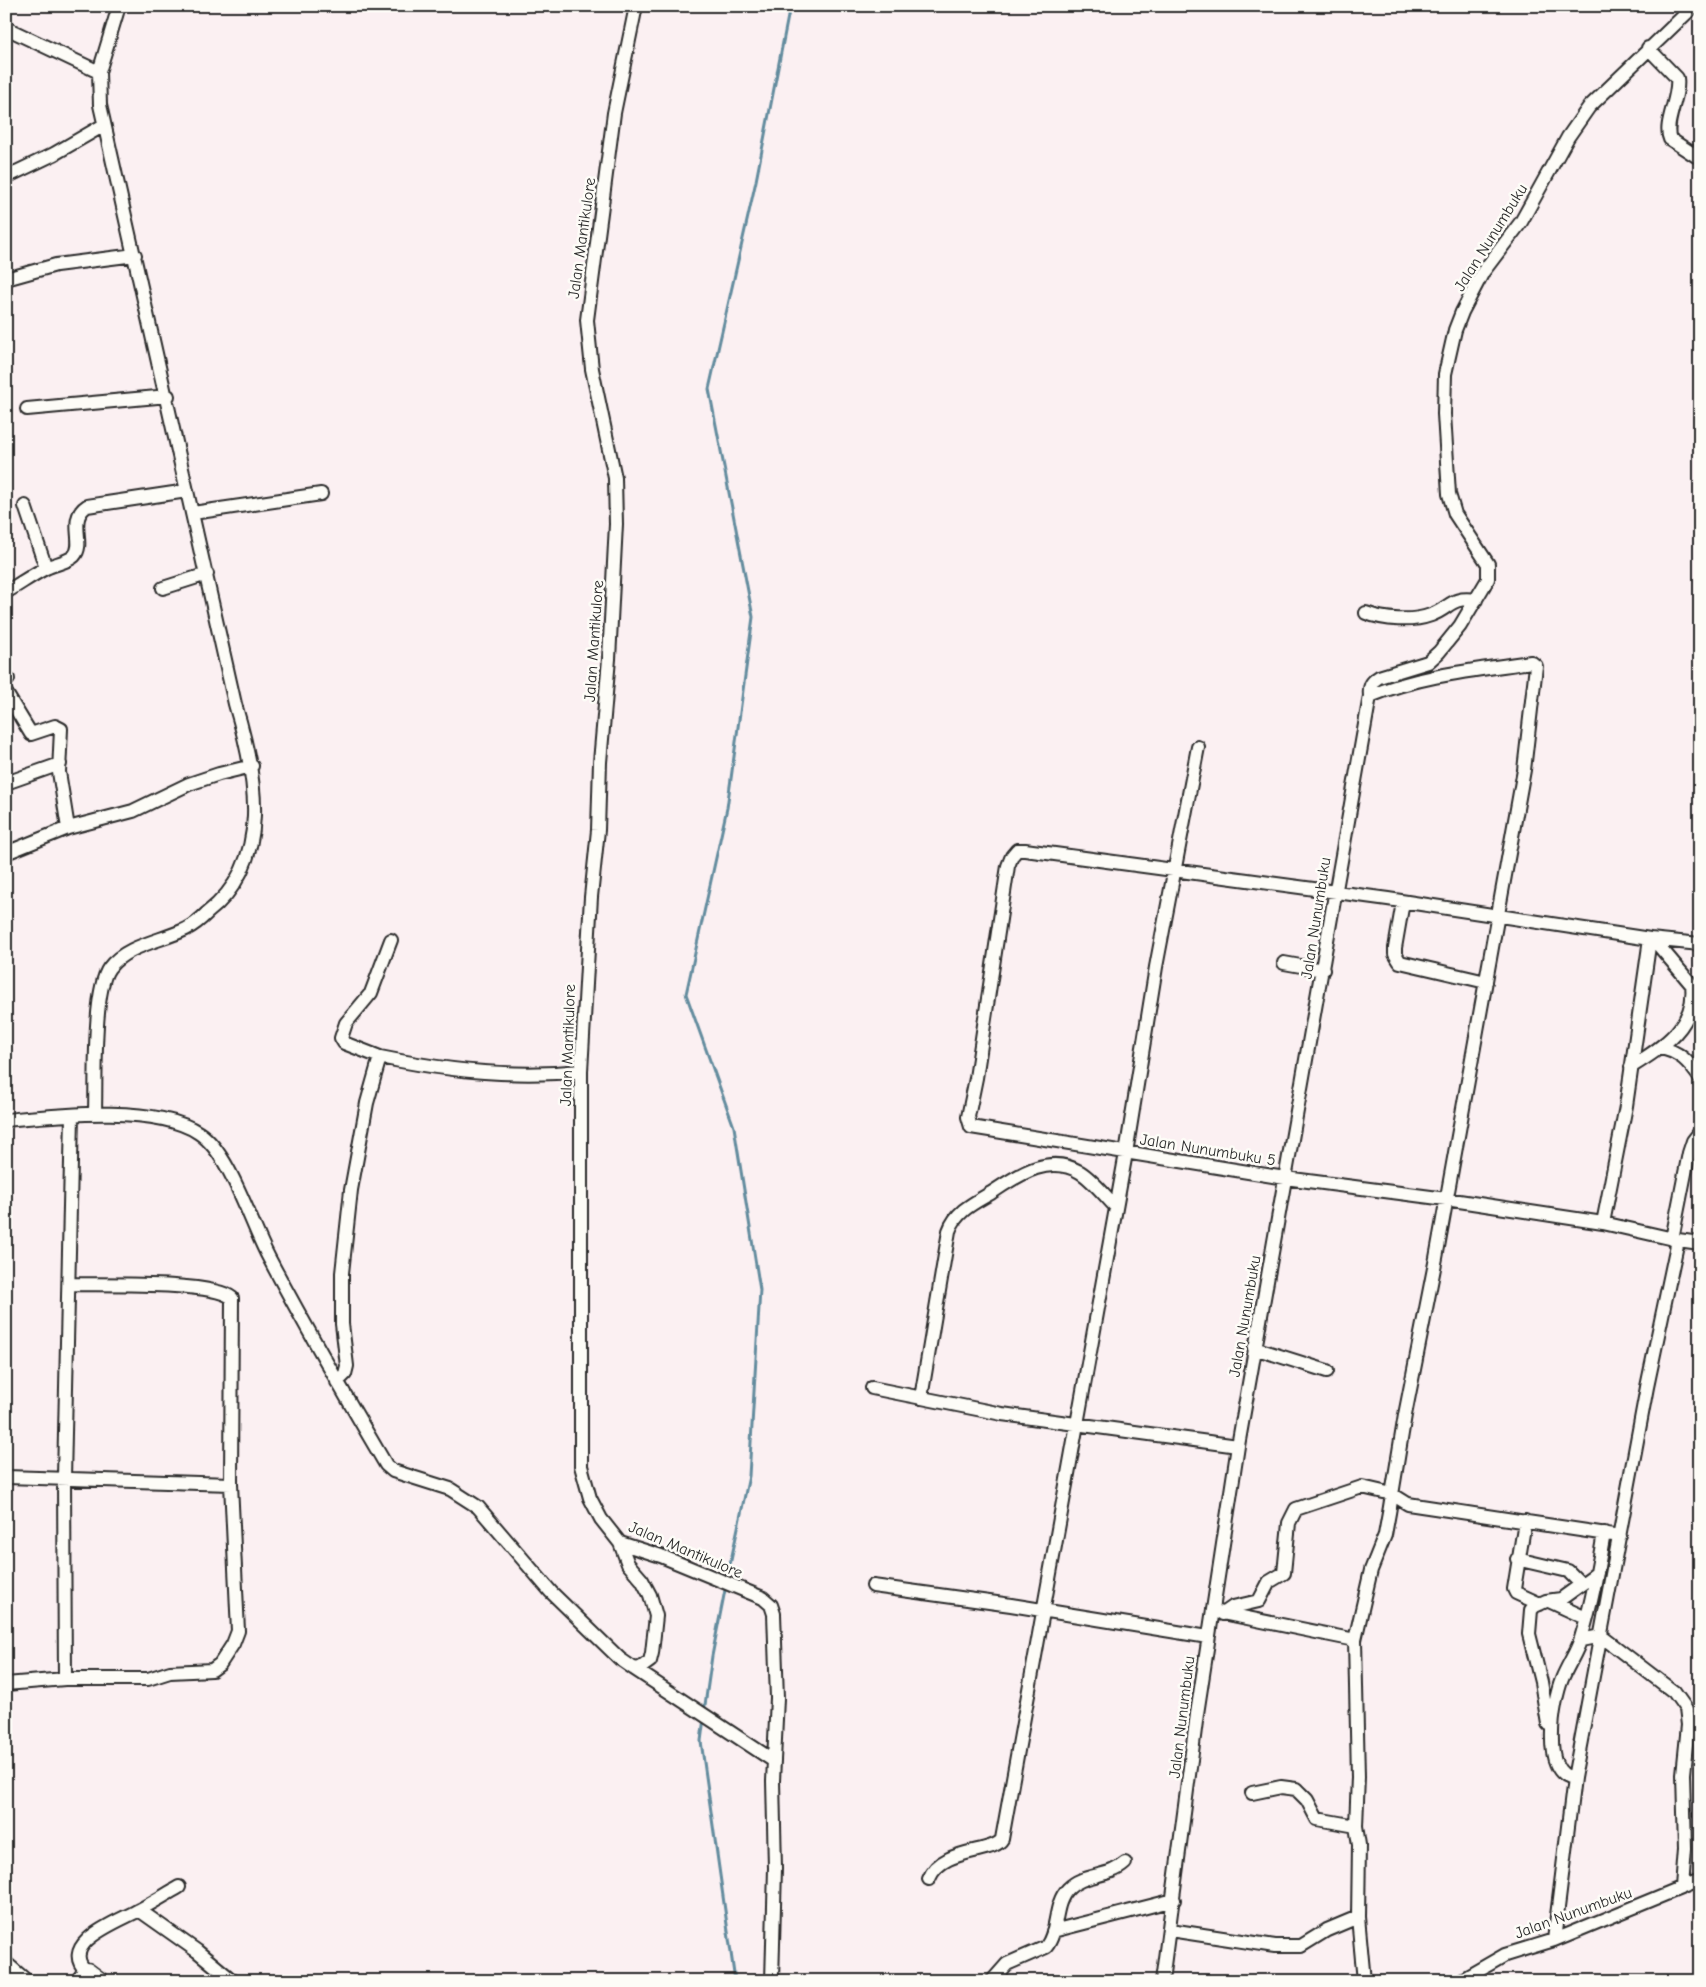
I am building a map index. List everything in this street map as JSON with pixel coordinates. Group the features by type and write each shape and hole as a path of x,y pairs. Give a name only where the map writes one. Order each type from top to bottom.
{"street":[{"path":"95,1113 98,1010 100,988 105,976 110,967 125,954 191,927 227,897 248,856 254,823 252,766 235,704 187,491 168,396 104,125 98,72 119,6"},
{"name":"Jalan Mantikulore","path":"636,6 614,113 587,320 592,369 615,478 616,524 611,631 600,762 598,830 591,897 581,1071 582,1466 590,1498 601,1519 620,1543 642,1548 680,1566 763,1598 771,1605 774,1614 777,1698 774,1761 775,1868 772,1981"},
{"name":"Jalan Nunumbuku","path":"1162,1981 1208,1637 1218,1612 1238,1446 1323,970 1370,696 1369,688 1373,681 1391,673 1413,668 1434,657 1448,642 1488,579 1489,569 1482,554 1456,514 1449,494 1444,414 1445,374 1455,330 1483,272 1521,222 1588,107 1694,6"},
{"path":"6,28 98,72"},
{"path":"1648,48 1677,78 1676,100 1668,130 1670,139 1699,154"},
{"path":"6,177 54,154 104,125"},
{"path":"6,279 56,265 135,255"},
{"path":"27,409 168,396"},
{"path":"8,588 74,556 78,549 76,526 80,512 87,506 187,491"},
{"path":"193,513 321,494"},
{"path":"25,506 46,568"},
{"path":"164,588 207,574"},
{"path":"1366,613 1400,619 1420,618 1432,615 1458,598 1476,600"},
{"path":"1364,1981 1358,1917 1360,1845 1356,1826 1358,1777 1355,1640 1371,1570 1385,1534 1524,770 1535,664 1531,662 1474,670 1398,684 1370,696"},
{"path":"6,693 31,734 54,726 61,729 59,738 59,772 68,828"},
{"path":"929,1879 933,1869 939,1863 975,1849 995,1846 1001,1841 1075,1424 1126,1152 1155,976 1198,747"},
{"path":"6,783 60,764"},
{"path":"6,853 68,828 124,814 189,784 252,766"},
{"name":"Jalan Nunumbuku 5","path":"1175,871 1017,850 1008,866 968,1125 973,1128 995,1132 1285,1178 1446,1199 1603,1223 1700,1243"},
{"path":"1175,871 1335,892 1652,940 1700,944"},
{"path":"1403,902 1396,948 1396,954 1400,962 1486,982"},
{"path":"391,940 371,994 346,1023 341,1038 344,1043 380,1057 425,1066 486,1072 581,1071"},
{"path":"1631,1067 1660,1048 1682,1027 1689,1010 1693,991 1688,979 1652,940"},
{"path":"1603,1223 1626,1106 1652,940"},
{"path":"1284,963 1323,970"},
{"path":"1660,1048 1677,1053 1687,1060 1700,1078"},
{"path":"337,1382 345,1374 347,1366 341,1297 347,1220 367,1104 380,1057"},
{"path":"6,1120 95,1113 170,1120 200,1133 220,1156 269,1257 337,1382 390,1469 450,1489 478,1507 551,1592 620,1659 762,1755 774,1761"},
{"path":"65,1679 64,1478 72,1116"},
{"path":"1554,1940 1574,1778 1675,1239 1689,1153 1692,1141 1700,1132"},
{"path":"921,1398 949,1231 957,1216 1014,1177 1039,1166 1055,1165 1080,1172 1116,1207"},
{"path":"6,1684 65,1679 148,1679 170,1672 212,1670 220,1664 233,1644 238,1631 231,1484 232,1298 222,1291 192,1287 69,1284"},
{"path":"1254,1348 1327,1372"},
{"path":"872,1388 1075,1424 1238,1446"},
{"path":"6,1477 231,1484"},
{"path":"1218,1612 1260,1600 1269,1582 1284,1573 1289,1523 1296,1509 1362,1487 1392,1494 1408,1504 1620,1536"},
{"path":"1525,1521 1517,1559 1516,1593 1586,1618"},
{"path":"1552,1744 1556,1699 1573,1653 1581,1640 1597,1573 1604,1533"},
{"path":"620,1543 628,1564 642,1580 650,1595 656,1616 654,1643 650,1661 639,1669 633,1668"},
{"path":"1517,1559 1568,1571 1580,1583"},
{"path":"1574,1778 1564,1776 1558,1771 1542,1682 1529,1634 1531,1610 1544,1602 1561,1599 1580,1583 1597,1573"},
{"path":"873,1586 1043,1610 1208,1637"},
{"path":"1218,1612 1355,1640"},
{"path":"1581,1640 1601,1636 1674,1692 1686,1709 1694,1726 1683,1774 1685,1848 1682,1887"},
{"path":"1252,1793 1288,1787 1304,1796 1317,1819 1356,1826"},
{"path":"992,1981 1007,1964 1046,1947 1053,1931 1056,1912 1069,1888 1077,1882 1116,1870 1125,1863"},
{"name":"Jalan Nunumbuku","path":"1460,1981 1479,1974 1505,1955 1554,1940 1700,1880"},
{"path":"88,1978 80,1966 79,1960 85,1941 179,1887"},
{"path":"1053,1931 1174,1900"},
{"path":"139,1910 197,1951 233,1981"},
{"path":"1170,1930 1268,1945 1301,1946 1327,1930 1358,1917"},
{"path":"6,1963 27,1981"}],"waterway":[{"path":"727,1579 749,1476 760,1290 734,1127 686,994 727,808 753,617 709,389 756,181 790,6"},
{"path":"704,1712 712,1656 726,1585"},
{"path":"704,1718 701,1741 735,1981"}]}
